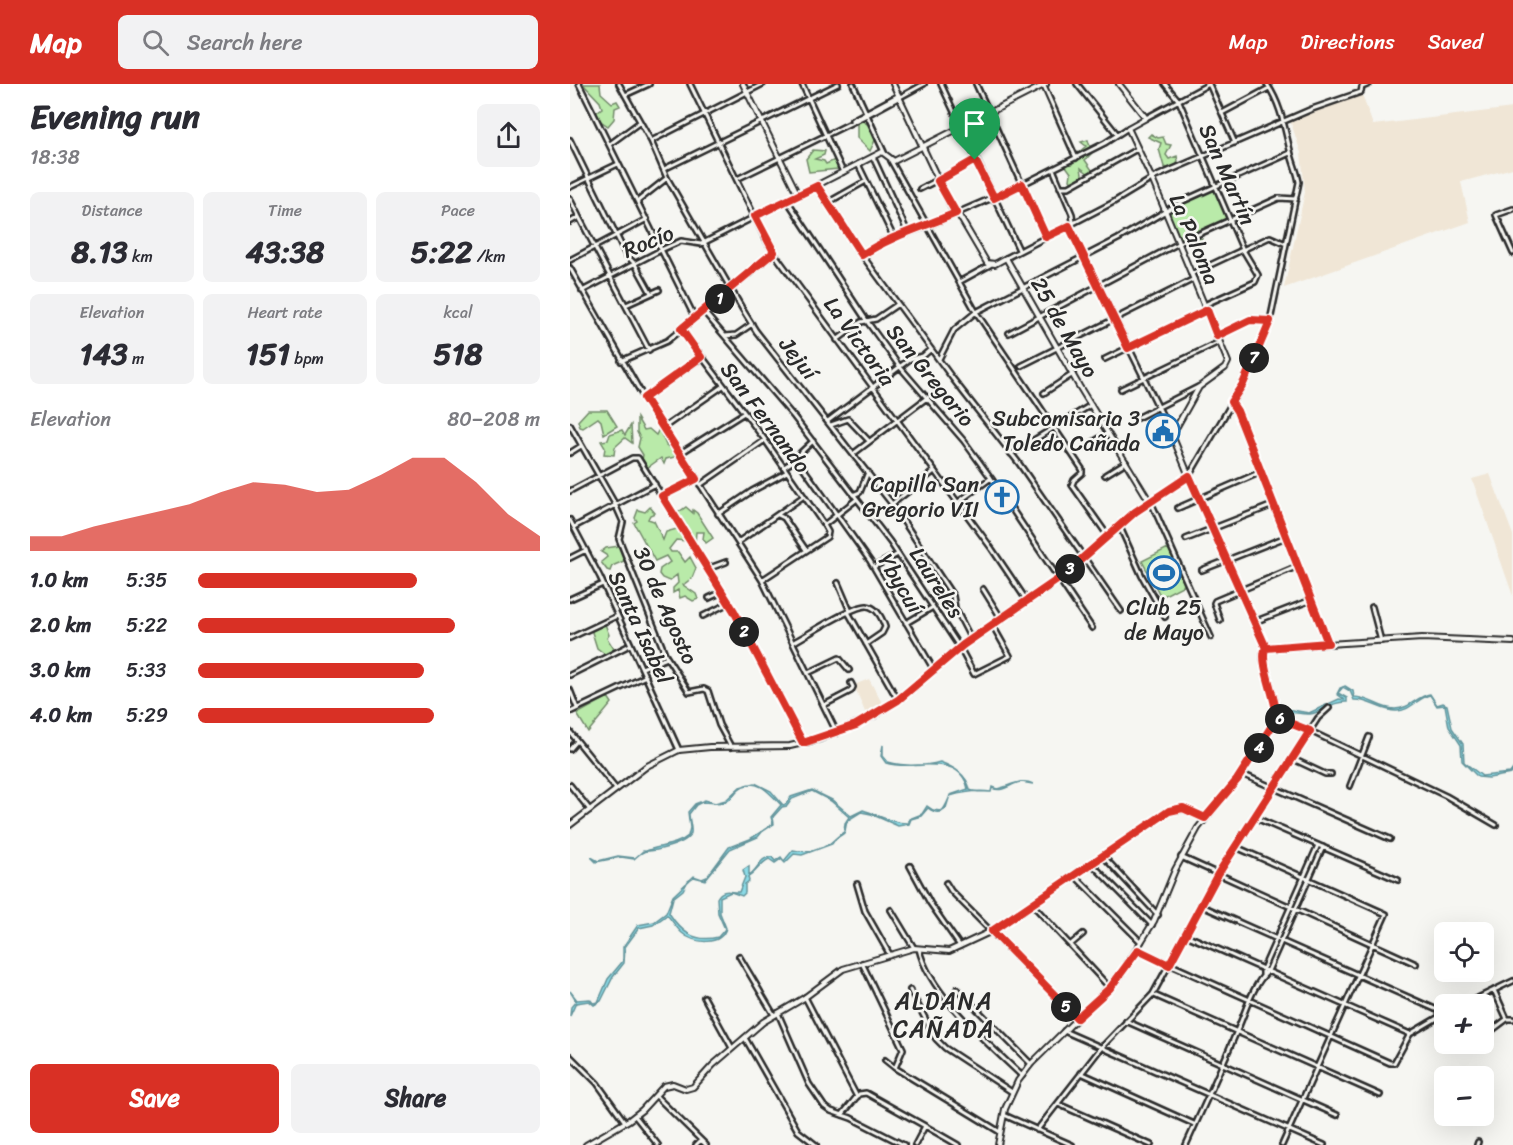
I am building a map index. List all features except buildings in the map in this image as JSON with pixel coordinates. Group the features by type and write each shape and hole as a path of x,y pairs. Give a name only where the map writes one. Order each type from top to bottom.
{"street":[{"path":"579,84 663,249 695,318"},
{"name":"Jejuí","path":"619,84 651,141 667,178 704,240 730,290 752,324 892,504 953,596 955,608 972,640"},
{"path":"625,95 649,84"},
{"name":"La Victoria","path":"690,84 774,252 898,420 1028,603"},
{"path":"743,84 798,195"},
{"path":"651,141 763,84"},
{"path":"802,84 843,172"},
{"path":"664,169 838,84"},
{"path":"853,84 884,152 976,312 1082,469 1072,485 1107,536"},
{"path":"893,84 938,181 990,265"},
{"path":"736,179 924,84"},
{"path":"941,84 1019,250"},
{"path":"976,84 1046,237"},
{"path":"891,161 990,114 1044,84 1076,158"},
{"path":"1077,84 1117,134"},
{"path":"1119,84 1146,118"},
{"name":"San Martín","path":"1165,84 1179,101 1243,250 1258,275 1258,280 1206,308"},
{"path":"862,255 882,242 994,198 1076,158 1209,84 1235,142"},
{"path":"959,282 1112,204 1152,179 1284,121 1361,92 1362,87 1369,84"},
{"path":"570,825 647,766 679,750 790,746 837,733 874,716 898,700 960,648 1028,603 1060,578 1119,525 1189,476 1243,384 1270,321 1299,182 1290,153 1284,121 1268,86 1222,113"},
{"path":"610,144 640,122"},
{"name":"La Paloma","path":"1128,128 1152,179 1228,364 1199,387"},
{"path":"570,140 626,255 635,264 651,293"},
{"path":"1064,194 1069,187 1137,149"},
{"name":"Rocío","path":"582,291 663,249 681,242 699,244 884,152"},
{"path":"939,359 954,330 976,312 1084,256 1165,210 1290,153"},
{"path":"873,157 908,233"},
{"path":"920,189 975,160"},
{"path":"570,187 618,164"},
{"path":"858,164 894,238"},
{"path":"1053,169 1072,214 1073,222"},
{"path":"638,202 667,178"},
{"path":"827,203 866,180"},
{"path":"817,186 862,255 1011,454 1121,611"},
{"path":"1060,187 1069,187"},
{"path":"1009,333 1179,243 1279,198 1296,198"},
{"path":"570,200 649,350"},
{"name":"San Gregorio","path":"787,200 866,320 900,367 927,397 991,478 1092,628"},
{"path":"1513,209 1496,215 1513,253"},
{"path":"570,222 579,217"},
{"path":"570,260 647,219"},
{"path":"1069,226 1172,435 1266,648"},
{"path":"1191,274 1270,237 1286,243"},
{"path":"621,362 649,350 681,329 774,252"},
{"name":"25 de Mayo","path":"1006,258 1150,502 1211,637"},
{"path":"570,268 621,362 762,580 837,733"},
{"path":"1020,366 1194,279"},
{"path":"626,305 659,290"},
{"path":"837,340 866,320 876,319 898,303"},
{"path":"1105,359 1206,308"},
{"name":"Laureles","path":"704,312 775,393 857,499 898,554 976,674 1009,657 993,626"},
{"path":"1217,336 1250,320 1270,321"},
{"path":"725,336 736,335 752,324"},
{"name":"San Fernando","path":"681,329 765,440 828,532"},
{"path":"1121,390 1220,342"},
{"path":"830,423 910,359 923,356 932,349"},
{"path":"644,398 701,357"},
{"path":"1044,393 1073,374"},
{"path":"663,428 723,386"},
{"path":"1137,418 1199,387"},
{"path":"1172,435 1199,387"},
{"path":"853,454 927,397"},
{"path":"1231,402 1237,411 1262,472 1328,643"},
{"path":"1011,454 1091,405"},
{"path":"680,454 744,412"},
{"path":"830,423 848,419 869,442"},
{"name":"30 de Agosto","path":"570,425 623,522 618,539 667,658 689,692 704,689 708,691 719,725 731,747"},
{"path":"1084,448 1108,433"},
{"path":"700,485 765,440"},
{"path":"784,468 813,441"},
{"path":"570,453 581,446"},
{"path":"570,491 635,457 655,484 729,603 803,743"},
{"name":"Ybycuí","path":"797,457 874,567 934,670"},
{"path":"1105,475 1126,462"},
{"path":"718,514 752,491 762,488 787,472"},
{"path":"853,495 860,492 868,472"},
{"path":"892,504 933,472"},
{"path":"1178,508 1199,497 1262,472"},
{"path":"957,503 991,478"},
{"path":"662,496 696,479"},
{"path":"574,527 655,484"},
{"path":"738,542 804,496"},
{"path":"824,525 857,499"},
{"path":"1186,539 1273,505"},
{"path":"777,515 784,518 806,550"},
{"name":"Santa Isabel","path":"570,521 603,584 679,750"},
{"path":"762,580 827,537 829,522"},
{"path":"1119,525 1142,576 1166,617"},
{"path":"1202,570 1286,537"},
{"path":"570,558 586,550"},
{"path":"874,567 898,554"},
{"path":"707,569 726,562"},
{"path":"1220,620 1214,602 1298,566"},
{"path":"837,583 849,612 898,700"},
{"path":"570,599 603,584"},
{"path":"983,589 1002,619"},
{"path":"709,598 722,592"},
{"path":"1254,622 1311,600"},
{"path":"703,616 729,603"},
{"path":"794,642 849,612 868,606 877,611 884,631 866,644"},
{"path":"906,624 933,607"},
{"path":"1372,607 1381,640"},
{"path":"570,638 617,616"},
{"path":"1266,648 1422,638 1513,642"},
{"path":"570,675 630,645"},
{"path":"998,1145 1004,1115 1012,1092 1022,1076 1077,1018 1110,988 1138,950 1158,915 1181,857 1205,818 1242,774 1277,713 1263,659 1266,648"},
{"path":"642,668 667,658"},
{"path":"808,673 839,658 849,670"},
{"path":"570,712 646,676"},
{"path":"824,705 851,691 853,689 851,683"},
{"path":"570,690 578,708"},
{"path":"1037,1130 1101,1048 1153,994 1218,874 1318,718 1329,708"},
{"path":"1277,713 1446,796 1496,825"},
{"path":"570,732 616,789"},
{"path":"1350,786 1369,737"},
{"path":"570,749 577,741"},
{"path":"1293,759 1325,774 1331,774"},
{"path":"1242,774 1390,839"},
{"path":"570,785 590,810"},
{"path":"586,1145 634,1116 667,1085 673,1084 686,1089 693,1087 745,1037 836,973 916,948 942,952 961,947 992,931 1176,808 1188,810 1205,818"},
{"path":"1256,818 1398,880"},
{"path":"1186,1145 1250,1000 1263,975 1268,971 1282,941 1304,877 1321,846"},
{"path":"1263,975 1263,969 1276,939 1308,879 1321,846"},
{"path":"1236,847 1386,914 1282,1145"},
{"path":"1103,856 1158,915"},
{"path":"1181,857 1416,964"},
{"path":"1092,864 1152,925"},
{"path":"910,866 930,903 961,947"},
{"path":"1074,875 1142,943"},
{"path":"946,883 948,888 1077,1018"},
{"path":"857,884 865,911 890,955"},
{"path":"1032,904 1110,988"},
{"path":"1202,906 1434,1010"},
{"path":"891,910 949,1005 1022,1076"},
{"path":"1070,945 1083,934"},
{"path":"1186,935 1410,1034"},
{"path":"1138,950 1390,1063 1394,1063 1410,1034 1434,1020"},
{"path":"740,956 776,1014 816,1095 824,1106 904,1145"},
{"path":"862,963 903,1049 895,1068"},
{"path":"1486,994 1513,981"},
{"path":"957,989 1031,1064"},
{"path":"910,990 936,1039 945,1048 1012,1092"},
{"path":"1494,990 1507,1020"},
{"path":"1153,994 1380,1095"},
{"path":"704,997 732,1048"},
{"path":"805,997 857,1097"},
{"path":"1494,1029 1507,1020 1513,1019"},
{"path":"1126,1021 1337,1115"},
{"path":"1064,1031 1324,1145"},
{"path":"745,1037 798,1131 816,1145"},
{"path":"570,1056 597,1083 625,1122"},
{"path":"885,1060 1000,1132"},
{"path":"1081,1073 1195,1125"},
{"path":"842,1115 857,1097 863,1093 868,1094 958,1145"},
{"path":"656,1095 706,1145"},
{"path":"1058,1104 1151,1145"},
{"path":"1004,1115 1072,1145"},
{"path":"634,1116 658,1145"},
{"path":"915,1145 925,1126"},
{"path":"696,1145 701,1140"}],"shaded area":[{"path":"1361,92 1373,125 1513,108 1513,168 1461,182 1470,222 1284,288 1305,192 1301,153 1290,120"},
{"path":"1490,474 1513,535 1513,596 1472,479"},
{"path":"869,679 882,703 865,712 854,685"}],"green space":[{"path":"583,84 600,84 601,93 612,103 617,101 620,106 615,108 614,119 608,126 596,118 594,114 602,108 600,102"},
{"path":"861,120 869,125 876,138 870,151 857,138 857,124"},
{"path":"1151,134 1158,138 1163,137 1166,144 1171,145 1166,155 1169,159 1177,156 1176,167 1171,169 1164,167 1159,149 1161,143 1148,137"},
{"path":"1088,140 1090,147 1081,153 1085,156 1092,153 1085,160 1092,170 1089,174 1081,168 1083,180 1074,185 1070,180 1071,173 1063,162 1072,164 1076,155 1086,146 1081,142"},
{"path":"813,150 825,151 824,155 815,159 824,161 826,164 835,160 838,169 809,172 806,159"},
{"path":"1216,187 1231,220 1191,238 1202,239 1199,245 1203,251 1198,255 1188,243 1179,243 1165,210"},
{"path":"588,410 607,410 617,426 604,434 598,418 583,428 580,427 578,421"},
{"path":"637,418 644,430 649,429 656,435 659,429 666,445 674,450 675,457 666,459 664,464 661,458 647,468 638,447 640,438 637,432"},
{"path":"631,425 632,443 625,438 615,447 614,455 604,454 605,448 601,441 608,440 610,434 622,430 625,435"},
{"path":"650,507 655,513 648,519 654,521 663,540 666,532 680,528 683,531 686,541 676,540 669,549 671,552 678,552 685,562 690,557 696,568 692,578 683,585 696,594 698,599 693,601 685,596 680,598 678,590 673,593 673,588 678,583 677,575 669,581 659,574 660,569 670,562 666,556 655,561 634,523 637,521 635,518 638,510 645,512"},
{"path":"686,507 693,513 693,510 697,513 713,538 706,543 703,539 704,532 696,532 695,543 676,514"},
{"path":"619,546 626,560 612,566 610,571 607,570 601,562 607,557 601,552 606,548"},
{"name":"Club 25 de Mayo","path":"1168,548 1186,584 1161,597 1142,561"},
{"path":"605,624 609,635 607,638 614,649 606,655 597,648 591,629"},
{"path":"608,697 612,703 588,732 577,714"}],"water":[{"path":"1345,686 1353,691 1354,697 1395,709 1405,707 1430,694 1437,705 1443,703 1447,705 1452,728 1463,744 1464,762 1482,776 1510,773 1513,769 1513,772 1511,774 1489,778 1478,777 1462,761 1461,745 1449,727 1445,705 1437,706 1430,695 1401,711 1396,711 1354,700 1350,691 1343,687 1338,693 1347,698 1347,702 1337,703 1310,714 1280,713 1280,708 1309,713 1339,699 1345,700 1337,694 1340,688"},
{"path":"883,745 883,756 888,762 911,765 886,763 881,756"},
{"path":"940,762 950,766 963,775 970,790 975,791 949,798 950,795 968,789 963,777 955,770 945,766 925,765"},
{"path":"755,783 771,791 783,805 791,797 812,790 832,800 851,816 863,810 892,821 909,823 909,819 922,814 927,806 941,811 937,812 928,808 921,816 911,819 909,824 898,826 861,812 848,820 845,832 836,838 844,832 845,823 849,817 831,801 812,791 792,799 787,806 782,807 773,817 774,824 758,837 730,849 705,880 694,877 691,879 694,876 702,879 707,877 729,847 750,839 773,824 771,817 781,805 757,785 750,784"},
{"path":"744,786 727,801 716,803 726,800"},
{"path":"705,800 714,803 702,802 696,805 689,814 691,833 684,841 662,849 646,851 675,843 688,836 690,828 688,812 695,804"},
{"path":"819,849 802,855 794,854 785,863 781,859 775,863 769,859 748,877 745,893 742,896 731,892 739,892 745,877 743,870 749,866 749,875 768,857 772,857 775,861 781,857 784,861 793,850"},
{"path":"618,856 635,858 621,857 596,862 591,857 598,861"},
{"path":"687,883 683,890 673,898 669,913 678,926 689,934 702,938 718,937 725,929 718,913 717,898 724,892 731,892 720,897 720,913 726,928 719,938 700,941 687,937 667,915 653,925 639,928 625,947 624,963 613,977 601,1001 594,1005 589,1001 576,1003 570,1016 571,1007 576,1001 570,991 577,1000 590,999 593,1003 598,1002 608,979 623,961 623,947 638,925 654,922 666,913 673,896"}],"place":[{"name":"Subcomisaria 3 Toledo Cañada","path":"1163,431"},
{"name":"Capilla San Gregorio VII","path":"1002,497"},
{"name":"Club 25 de Mayo","path":"1164,573"}],"district":[{"name":"ALDANA CAÑADA","path":"944,1015"}],"route":[{"path":"975,160 938,181 956,213 882,242 862,255 817,186 755,216 774,252 681,329 701,357 644,398 696,479 662,496 734,611 803,743 856,725 898,700 963,645 1028,603 1060,578 1135,512 1189,476 1266,648 1263,651 1263,654 1263,659 1272,685 1277,718 1237,780 1205,818 1183,808 1169,811 992,931 1077,1018 1110,988 1138,950 1169,965 1218,874 1310,731 1277,718 1277,714 1272,685 1263,659 1263,654 1263,651 1264,649 1266,648 1328,643 1262,472 1237,411 1231,402 1243,384 1270,321 1250,320 1217,336 1207,310 1128,348 1069,226 1046,237 1022,184 994,198 975,160"}]}
